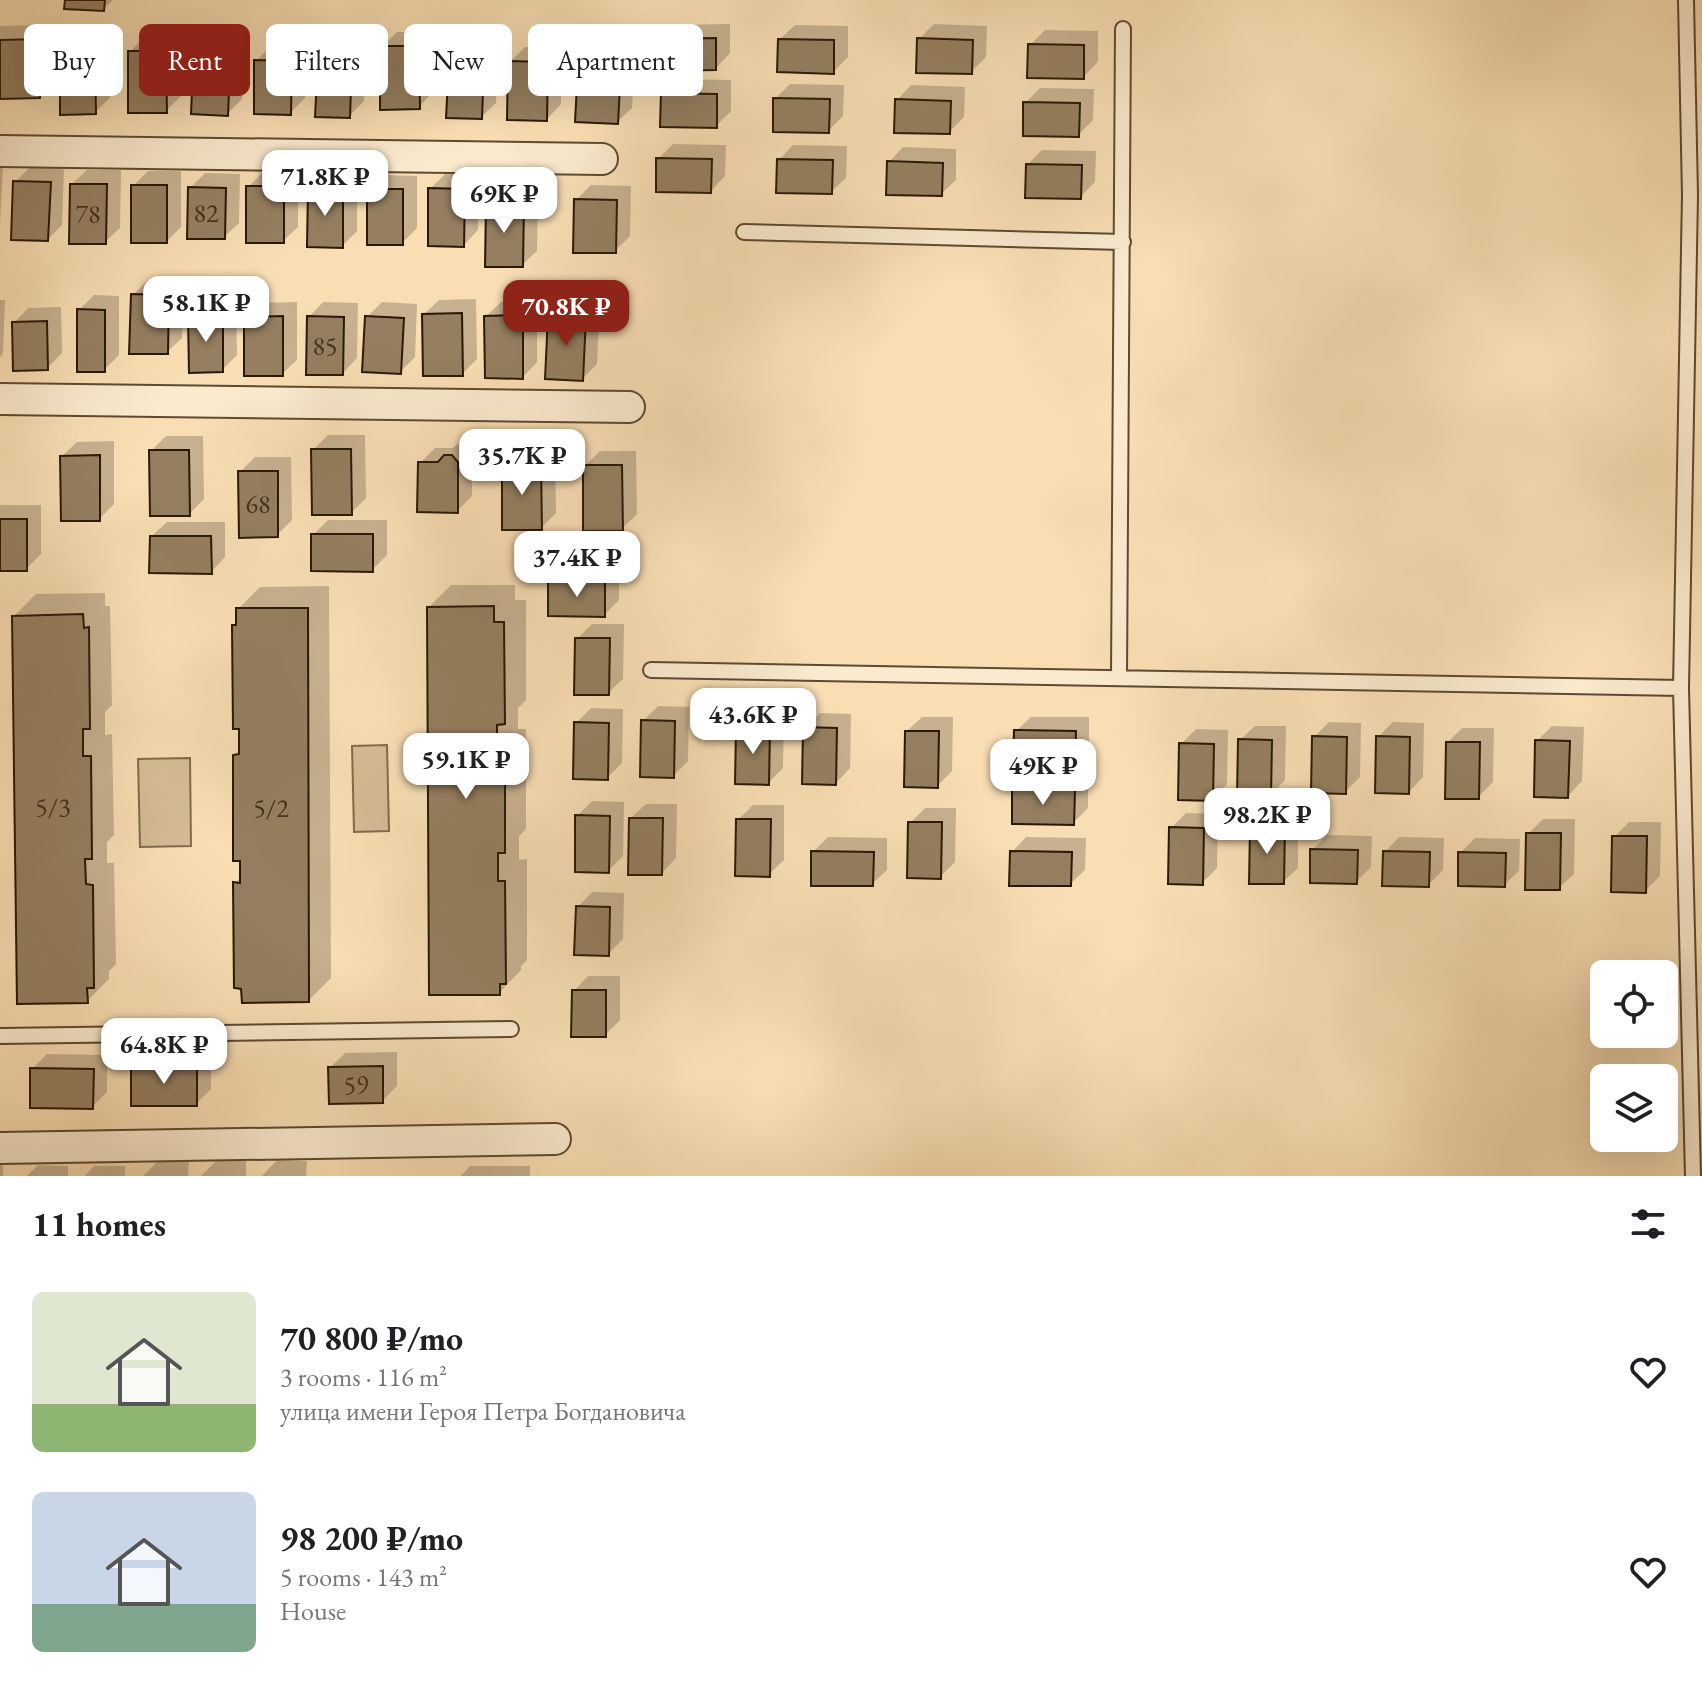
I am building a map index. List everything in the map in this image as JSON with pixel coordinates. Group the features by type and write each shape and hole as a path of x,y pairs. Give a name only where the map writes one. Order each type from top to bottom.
{"street":[{"path":"0,151 602,159"},
{"path":"0,399 629,407"},
{"path":"0,1148 555,1139"}],"lane":[{"path":"1686,0 1696,195 1695,344 1681,688 1693,1176"},
{"path":"1119,678 1123,29"},
{"path":"744,232 1123,242"},
{"path":"651,670 1681,688"},
{"path":"0,1036 511,1029"}],"shaded area":[{"path":"387,745 389,831 354,832 352,746"},
{"path":"190,758 191,846 140,847 138,759"}],"building":[{"path":"65,0 105,0 104,11 64,9"},
{"path":"703,38 716,38 716,70 703,70"},
{"path":"917,38 973,40 972,74 916,73"},
{"path":"24,39 24,96 40,98 0,99 0,40"},
{"path":"778,39 834,40 834,74 777,72"},
{"path":"1028,44 1084,45 1084,79 1027,78"},
{"path":"388,46 404,46 404,96 420,96 420,109 380,110 380,96 388,96"},
{"path":"128,51 139,51 139,96 167,96 167,113 128,113"},
{"path":"254,60 266,60 266,96 291,96 291,115 254,114"},
{"path":"512,61 528,62 528,96 547,96 547,121 507,120 507,96 512,96"},
{"path":"717,94 717,128 660,127 661,96"},
{"path":"60,96 96,96 96,114 60,115"},
{"path":"192,96 229,96 228,116 191,114"},
{"path":"316,96 351,96 350,118 315,117"},
{"path":"447,96 483,96 482,119 446,118"},
{"path":"576,96 619,96 618,124 575,122"},
{"path":"773,98 830,99 829,133 773,132"},
{"path":"895,99 951,101 950,134 894,133"},
{"path":"1023,102 1080,103 1079,137 1023,136"},
{"path":"656,158 712,159 711,193 656,192"},
{"path":"777,159 833,160 832,194 776,193"},
{"path":"887,161 943,163 942,196 886,195"},
{"path":"1026,164 1082,165 1081,199 1025,198"},
{"path":"13,181 51,182 48,241 11,240"},
{"path":"70,184 107,184 106,244 69,244"},
{"path":"131,185 167,185 167,243 131,243"},
{"path":"246,186 284,186 284,243 246,243"},
{"path":"188,187 226,188 225,239 187,239"},
{"path":"308,188 343,189 343,248 307,247"},
{"path":"428,188 465,189 464,247 428,246"},
{"path":"367,189 403,189 403,245 367,245"},
{"path":"574,199 617,200 616,253 573,253"},
{"path":"486,203 524,204 523,267 485,267"},
{"path":"131,294 169,295 168,354 129,354"},
{"path":"77,309 105,310 105,372 77,372"},
{"path":"462,313 463,376 423,376 422,314"},
{"path":"223,315 223,372 189,373 188,316"},
{"path":"523,315 523,379 485,378 484,316"},
{"path":"548,315 586,317 583,381 545,379"},
{"path":"283,316 283,376 244,376 244,317"},
{"path":"307,316 344,317 343,375 306,375"},
{"path":"365,316 404,318 401,374 362,372"},
{"path":"47,321 48,370 13,371 12,322"},
{"path":"311,449 351,449 352,515 312,515"},
{"path":"149,450 189,450 190,516 150,516"},
{"path":"100,455 100,521 61,521 60,456"},
{"path":"444,455 452,455 458,462 458,513 417,512 418,462 438,462"},
{"path":"541,463 542,530 502,530 502,464"},
{"path":"583,465 622,465 623,531 583,531"},
{"path":"238,471 278,471 278,537 239,538"},
{"path":"0,519 27,519 27,571 0,571"},
{"path":"311,534 373,534 373,572 311,571"},
{"path":"150,536 211,536 212,574 149,573"},
{"path":"548,582 605,582 605,617 548,616"},
{"path":"494,606 494,622 504,622 505,724 497,725 497,750 505,751 505,853 498,853 498,881 505,881 506,984 500,984 500,995 429,995 427,607"},
{"path":"236,608 308,608 309,1002 242,1003 241,989 234,988 233,882 240,883 240,861 233,861 233,755 239,754 239,729 233,729 232,625 236,625"},
{"path":"83,614 84,628 89,627 90,729 83,729 83,756 91,756 92,859 85,859 86,884 93,885 94,988 87,988 88,1003 17,1004 12,616"},
{"path":"575,638 610,638 609,695 574,695"},
{"path":"641,720 675,721 674,778 640,777"},
{"path":"574,722 609,723 608,780 573,779"},
{"path":"803,727 837,728 836,785 802,784"},
{"path":"736,728 770,728 769,785 735,784"},
{"path":"1014,730 1076,731 1075,766 1013,765"},
{"path":"905,731 939,731 938,788 904,787"},
{"path":"1312,736 1347,737 1346,794 1311,793"},
{"path":"1376,736 1410,737 1409,794 1375,793"},
{"path":"1238,739 1272,740 1271,797 1237,797"},
{"path":"1535,740 1570,741 1568,798 1534,797"},
{"path":"1446,742 1480,742 1479,799 1445,799"},
{"path":"1179,743 1214,744 1213,801 1178,800"},
{"path":"1012,790 1075,790 1074,825 1012,824"},
{"path":"575,815 610,816 609,873 575,872"},
{"path":"629,818 663,818 662,875 628,875"},
{"path":"736,819 771,819 770,877 735,876"},
{"path":"908,822 942,822 941,879 907,878"},
{"path":"1169,827 1204,828 1203,885 1168,884"},
{"path":"1250,827 1285,828 1284,884 1249,884"},
{"path":"1526,833 1561,833 1560,890 1525,890"},
{"path":"1612,836 1647,836 1646,893 1611,892"},
{"path":"1310,849 1358,850 1357,884 1310,883"},
{"path":"811,851 874,852 873,886 811,886"},
{"path":"1010,851 1072,852 1071,886 1009,886"},
{"path":"1383,851 1430,852 1429,887 1382,886"},
{"path":"1458,852 1506,853 1505,887 1458,886"},
{"path":"576,906 610,907 609,956 574,955"},
{"path":"572,990 606,990 606,1037 571,1037"},
{"path":"383,1066 383,1103 329,1104 328,1067"},
{"path":"131,1067 197,1067 197,1106 131,1106"},
{"path":"30,1068 94,1069 93,1109 30,1108"}]}
